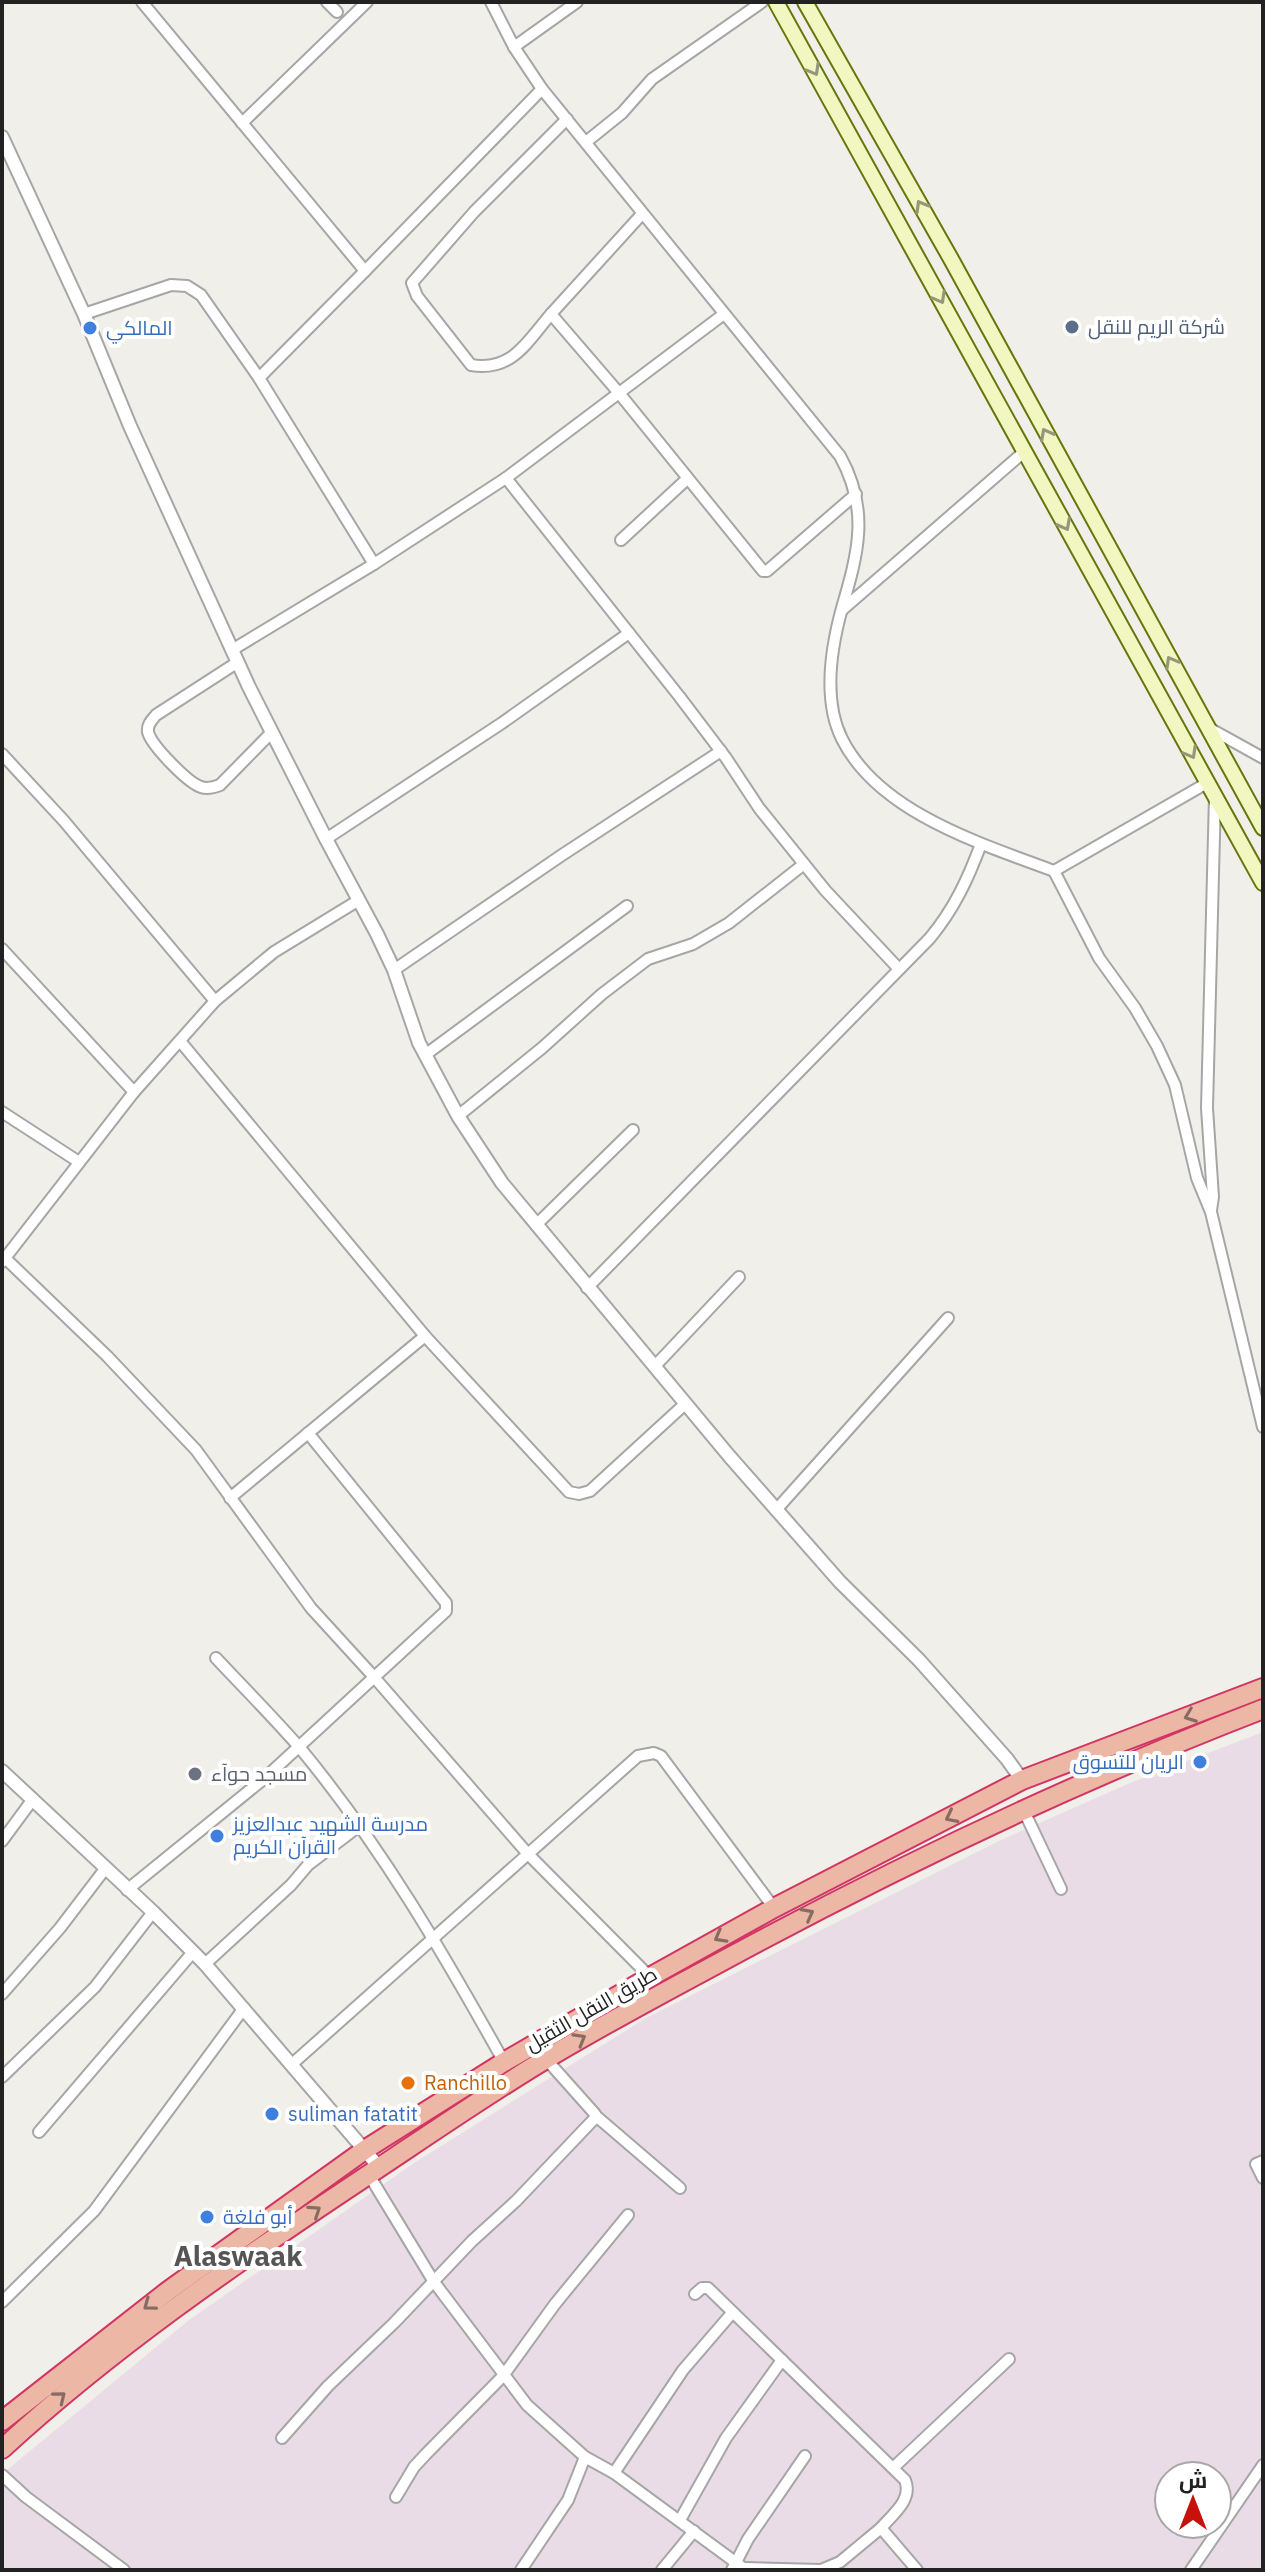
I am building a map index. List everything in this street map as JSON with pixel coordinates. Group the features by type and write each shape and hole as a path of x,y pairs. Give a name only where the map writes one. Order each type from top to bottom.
{"highway":[{"name":"طريق النقل الثقيل","path":"2,2421 168,2291 366,2149 504,2062 650,1977 774,1908 1022,1780 1263,1688"},
{"name":"طريق النقل الثقيل","path":"2,2449 56,2400 289,2228 546,2059 837,1899 1023,1809 1263,1709"}],"main road":[{"path":"776,2 1263,883"},
{"path":"805,2 951,259 1263,828"},
{"path":"1104,593 1126,582"}],"street":[{"path":"142,2 365,271"},
{"path":"327,2 337,12"},
{"path":"242,123 367,2"},
{"path":"491,2 514,47 542,89 840,456 851,476 860,525 855,567 834,639 832,674 832,704 842,739 870,778 930,819 981,844 1054,871 1099,958 1142,1020 1175,1085 1197,1178 1211,1212 1263,1427"},
{"path":"514,47 577,2"},
{"path":"586,142 622,113 652,79 762,2"},
{"path":"259,378 542,89"},
{"path":"567,119 474,212 412,283 417,296 471,365 501,365 514,356 642,214"},
{"path":"2,137 235,656 394,970 425,1055 458,1116 502,1183 685,1404 840,1582 919,1660 1022,1780"},
{"path":"84,314 171,285 187,286 201,295 259,378 374,564"},
{"path":"551,314 763,571 767,571 856,494"},
{"path":"272,732 220,785 212,787 201,787 175,768 148,734 149,723 156,715 235,656 506,478 724,314"},
{"path":"842,611 1025,451"},
{"path":"506,478 721,751 759,808 825,890 899,969"},
{"path":"621,540 687,479"},
{"path":"326,839 502,723 629,633"},
{"path":"1207,727 1263,758"},
{"path":"394,970 721,751"},
{"path":"2,754 64,821 215,1001"},
{"path":"1054,871 1211,790 1207,1108 1213,1197 1211,1212"},
{"path":"587,1288 950,914 981,844"},
{"path":"458,1116 648,959 693,944 729,923 804,864"},
{"path":"359,900 274,952 215,1001 134,1092 4,1260 157,1408 196,1450 311,1608 528,1854 650,1977"},
{"path":"425,1055 627,906"},
{"path":"2,949 134,1092"},
{"path":"180,1041 425,1336 569,1492 579,1494 590,1491 685,1404"},
{"path":"2,1112 79,1162"},
{"path":"536,1225 633,1130"},
{"path":"655,1366 739,1277"},
{"path":"776,1510 948,1318"},
{"path":"230,1498 425,1336"},
{"path":"127,1890 299,1748 440,1618 447,1606 308,1433"},
{"path":"216,1658 299,1748 359,1826 435,1939 504,2062"},
{"path":"291,2065 638,1756 654,1753 661,1756 774,1908"},
{"path":"2,1771 205,1964 366,2149 374,2171 434,2282 527,2405 585,2457 614,2473 740,2567 821,2570 840,2562 881,2528 906,2499 909,2490 905,2480 708,2288 702,2288 695,2294"},
{"path":"2,1841 33,1799"},
{"path":"1023,1809 1061,1889"},
{"path":"205,1964 291,1885 308,1865 359,1826"},
{"path":"2,1994 60,1928 105,1869"},
{"path":"2,2077 95,1987 153,1912"},
{"path":"39,2132 193,1952"},
{"path":"2,2302 94,2211 244,2008"},
{"path":"546,2059 596,2116 680,2188"},
{"path":"282,2438 328,2386 516,2201 596,2116"},
{"path":"1263,2161 1256,2164 1263,2178"},
{"path":"396,2497 414,2467 503,2376 555,2304 628,2215"},
{"path":"614,2473 683,2370 732,2313"},
{"path":"894,2467 1009,2359"},
{"path":"680,2520 726,2438 782,2360"},
{"path":"740,2567 805,2456"},
{"path":"521,2570 568,2500 585,2457"},
{"path":"1191,2570 1263,2465"},
{"path":"2,2475 26,2497 124,2570"},
{"path":"881,2528 917,2570"},
{"path":"662,2570 694,2531"}],"shaded area":[{"path":"1263,1732 1263,2570 2,2570 2,2474 189,2320 414,2163 646,2018 1003,1839 1130,1783"}],"place":[{"name":"شركة الريم للنقل","path":"1072,327"},
{"name":"المالكي","path":"90,328"},
{"name":"الريان للتسوق","path":"1200,1762"},
{"name":"مسجد حوآء","path":"195,1774"},
{"name":"مدرسة الشهيد عبدالعزيز القرآن الكريم","path":"217,1836"},
{"name":"Ranchillo","path":"408,2083"},
{"name":"suliman fatatit","path":"272,2114"},
{"name":"أبو فلغة","path":"207,2217"}],"district":[{"name":"Alaswaak","path":"238,2256"}]}
